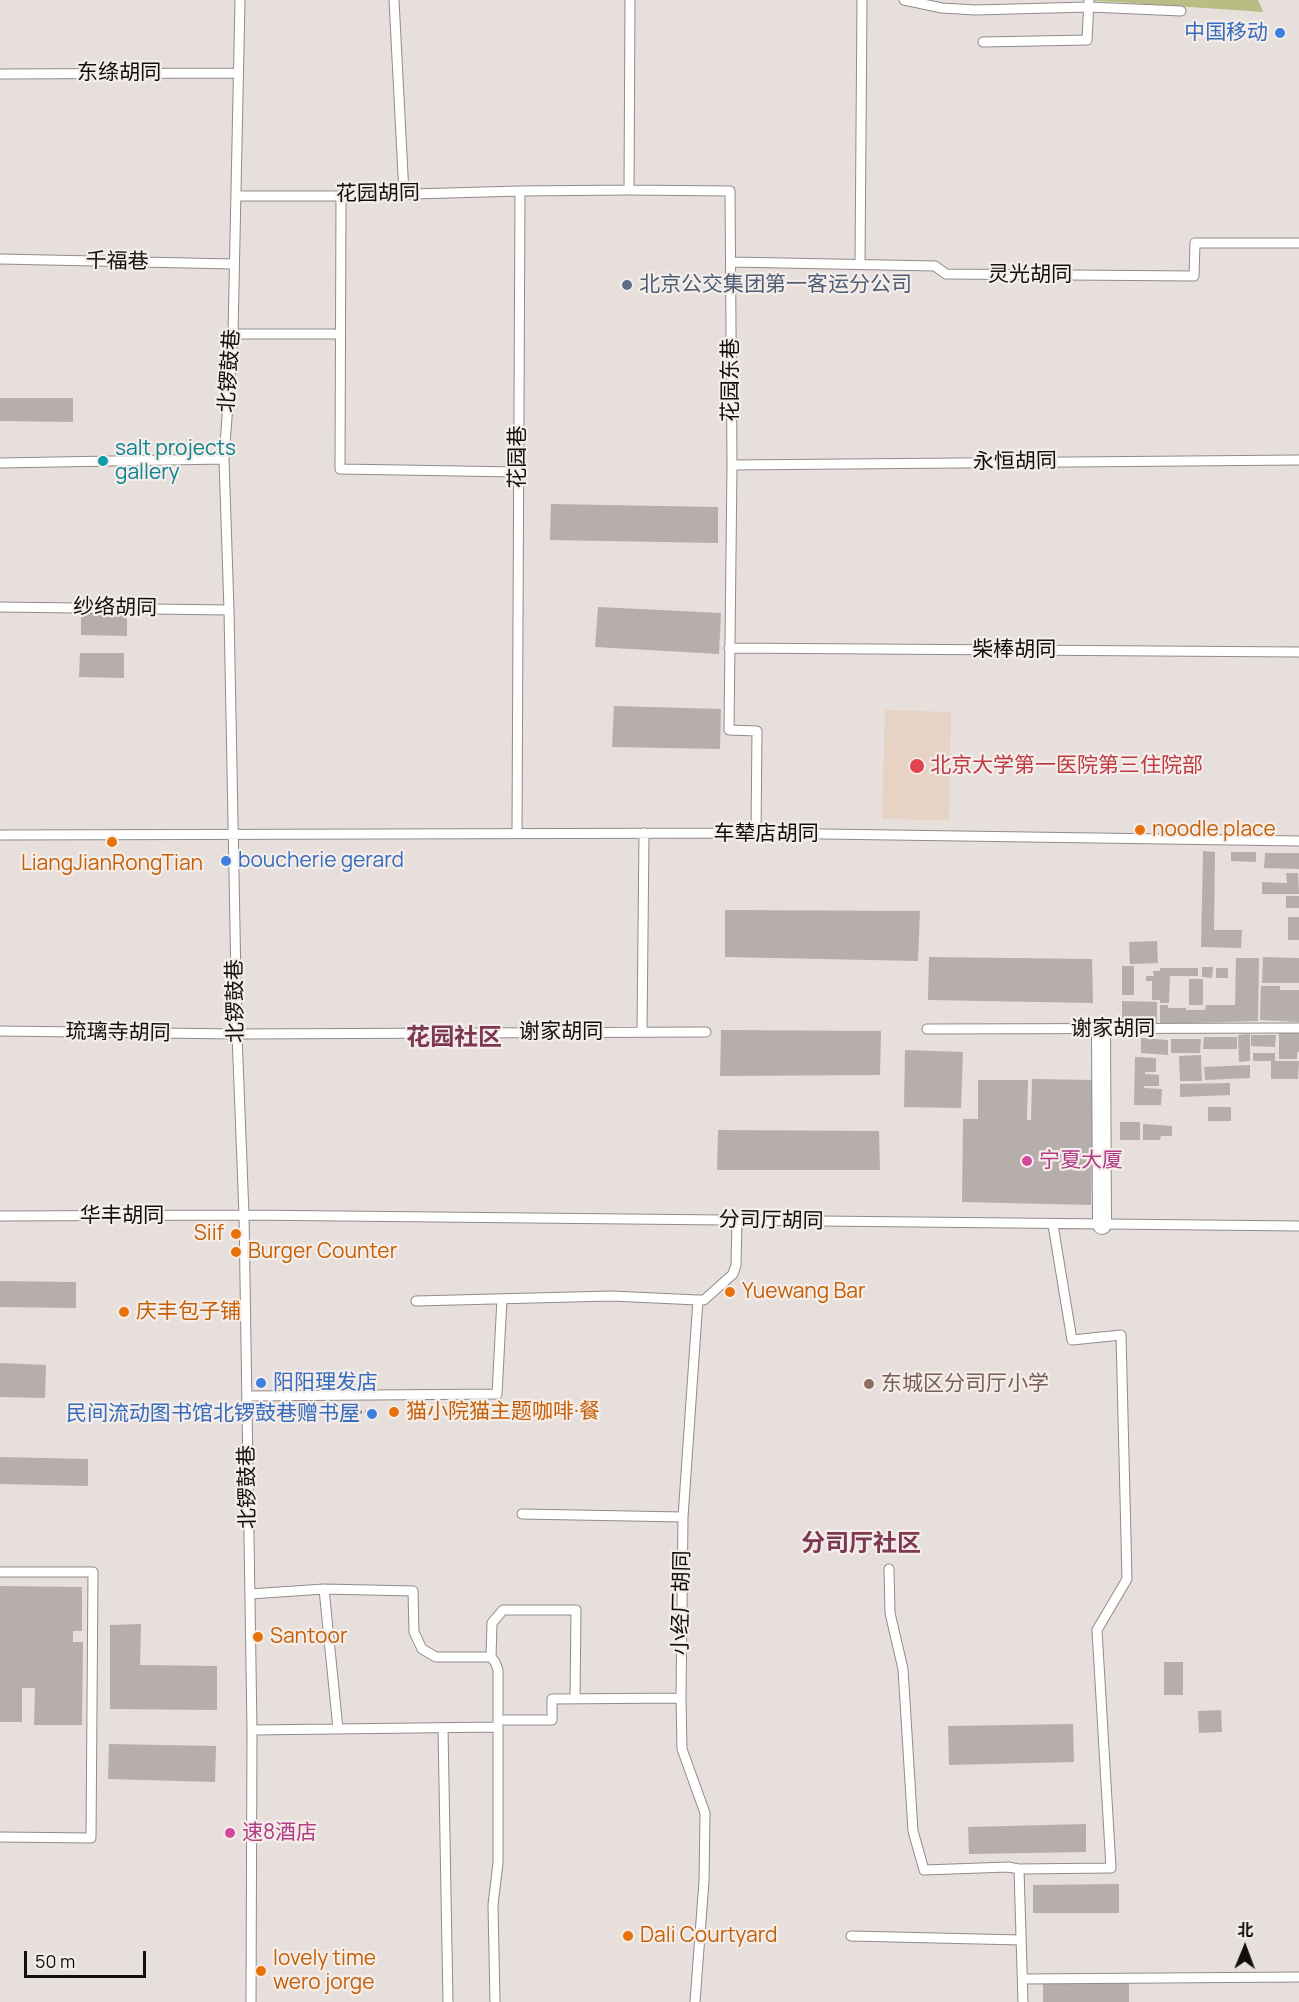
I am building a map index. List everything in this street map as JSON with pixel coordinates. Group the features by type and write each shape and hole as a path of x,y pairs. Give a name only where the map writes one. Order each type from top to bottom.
{"street":[{"path":"1101,1029 1101,1225"}],"lane":[{"name":"北锣鼓巷","path":"240,0 233,334 224,459 230,610 237,1034 244,1215 252,1730 251,2002"},
{"path":"394,0 404,194"},
{"path":"520,190 629,190 630,0"},
{"path":"860,264 862,0"},
{"path":"904,0 942,8 975,10 1089,4 1181,11"},
{"path":"983,42 1087,40 1089,4"},
{"name":"东绦胡同","path":"0,74 238,73"},
{"name":"花园胡同","path":"237,196 520,190"},
{"name":"花园巷","path":"517,833 520,190"},
{"name":"花园东巷","path":"629,190 730,191 732,465 729,730 757,731 756,833"},
{"path":"341,195 340,469 518,472"},
{"name":"灵光胡同","path":"731,262 935,266 946,274 1194,276 1195,243 1299,243"},
{"name":"千福巷","path":"0,259 234,264"},
{"path":"233,334 339,334"},
{"path":"0,463 224,459"},
{"name":"永恒胡同","path":"732,465 1299,460"},
{"name":"纱络胡同","path":"0,607 230,610"},
{"name":"柴棒胡同","path":"729,648 1299,652"},
{"path":"642,1031 644,833"},
{"name":"车辇店胡同","path":"0,835 756,833 1299,841"},
{"name":"谢家胡同","path":"927,1029 1299,1028"},
{"name":"琉璃寺胡同","path":"0,1031 237,1034"},
{"name":"谢家胡同","path":"237,1034 706,1032"},
{"name":"分司厅胡同","path":"244,1215 1299,1226"},
{"name":"华丰胡同","path":"0,1216 244,1215"},
{"path":"416,1301 611,1296 704,1300 734,1274 737,1220"},
{"path":"890,1569 890,1613 903,1669 913,1831 924,1870 1008,1867 1019,1869 1111,1868 1097,1630 1127,1579 1121,1335 1072,1340 1053,1224"},
{"path":"247,1396 497,1394 502,1299"},
{"name":"小经厂胡同","path":"695,2002 704,1881 705,1813 682,1749 681,1698 683,1517 698,1300"},
{"path":"522,1514 683,1517"},
{"path":"0,1572 93,1572 91,1838 0,1837"},
{"path":"250,1594 324,1589 413,1591 414,1632 422,1649 436,1657 490,1657 495,1662 498,1670 498,1863 493,1905 495,2002"},
{"path":"324,1589 338,1729"},
{"path":"490,1657 492,1623 503,1610 576,1610 575,1699"},
{"path":"252,1730 443,1728 552,1720 552,1699 681,1698"},
{"path":"443,1728 448,2002"},
{"path":"1019,1869 1023,2002"},
{"path":"851,1936 1021,1940"},
{"path":"1023,1979 1299,1977"}],"path":[{"path":"323,1395 323,1412 370,1412 370,1417"}],"shaded area":[{"name":"北京大学第一医院第三住院部","path":"885,710 951,712 949,820 882,819"}],"green space":[{"path":"1080,0 1258,0 1263,12 1117,2"}],"building":[{"path":"0,398 73,398 73,422 0,421"},
{"path":"551,504 718,507 718,543 550,540"},
{"path":"598,607 721,613 719,654 595,647"},
{"path":"81,611 127,612 127,636 81,635"},
{"path":"80,653 124,653 124,678 79,677"},
{"path":"614,706 721,709 720,749 612,747"},
{"path":"1203,851 1215,852 1214,930 1242,930 1241,948 1201,947"},
{"path":"1231,852 1256,852 1256,862 1231,861"},
{"path":"1265,853 1299,853 1299,869 1264,868"},
{"path":"1286,873 1298,873 1299,894 1262,894 1262,882 1287,883"},
{"path":"1286,896 1299,896 1299,908 1286,908"},
{"path":"725,910 920,911 918,961 725,957"},
{"path":"1288,917 1299,917 1299,940 1288,940"},
{"path":"1157,941 1158,963 1130,964 1129,942"},
{"path":"929,957 1092,959 1093,1003 928,1000"},
{"path":"1263,957 1299,958 1299,983 1262,983"},
{"path":"1236,958 1259,958 1258,1021 1160,1024 1160,1005 1168,1005 1168,1008 1186,1008 1186,1010 1205,1010 1206,1005 1235,1005"},
{"path":"1122,966 1134,966 1134,995 1122,995"},
{"path":"1202,967 1213,967 1212,978 1202,977"},
{"path":"1160,968 1198,968 1198,976 1170,976 1169,1003 1160,1003 1160,1000 1152,1000 1152,981 1146,981 1146,976 1154,976 1153,971 1160,971"},
{"path":"1216,968 1228,968 1228,978 1216,978"},
{"path":"1189,979 1203,979 1203,1005 1189,1005"},
{"path":"1261,986 1280,986 1280,990 1299,990 1299,1022 1260,1020"},
{"path":"1122,1001 1157,1002 1157,1023 1122,1023"},
{"path":"721,1030 881,1031 880,1075 720,1076"},
{"path":"1279,1033 1299,1033 1297,1059 1279,1059"},
{"path":"1250,1034 1250,1061 1239,1062 1238,1035"},
{"path":"1251,1035 1276,1035 1275,1047 1251,1046"},
{"path":"1204,1037 1237,1037 1237,1049 1203,1049"},
{"path":"1141,1038 1168,1040 1168,1055 1141,1053"},
{"path":"1171,1039 1201,1039 1200,1053 1171,1053"},
{"path":"905,1050 963,1052 961,1108 904,1107"},
{"path":"1253,1053 1275,1053 1275,1061 1299,1061 1298,1079 1271,1079 1271,1061 1253,1061"},
{"path":"1201,1055 1202,1081 1180,1081 1179,1056"},
{"path":"1135,1057 1156,1058 1156,1072 1145,1072 1145,1074 1159,1075 1159,1086 1144,1086 1144,1088 1162,1089 1161,1105 1134,1105"},
{"path":"1250,1065 1250,1078 1205,1080 1204,1067"},
{"name":"宁夏大厦","path":"1032,1079 1093,1080 1091,1205 962,1202 963,1119 978,1119 978,1080 1028,1080 1027,1120 1031,1120"},
{"path":"1230,1083 1230,1095 1180,1097 1180,1084"},
{"path":"1208,1107 1231,1107 1231,1121 1208,1121"},
{"path":"1120,1122 1140,1122 1140,1140 1120,1140"},
{"path":"1143,1124 1172,1126 1172,1136 1161,1136 1160,1140 1143,1140"},
{"path":"718,1130 879,1131 880,1170 717,1170"},
{"path":"0,1281 76,1282 76,1308 0,1307"},
{"path":"0,1363 46,1365 45,1398 0,1397"},
{"path":"0,1457 88,1459 88,1486 0,1484"},
{"path":"0,1586 82,1587 82,1631 73,1631 73,1642 83,1642 82,1725 34,1725 35,1688 22,1688 22,1722 0,1722"},
{"path":"141,1624 140,1665 217,1666 217,1710 110,1709 110,1625"},
{"path":"1164,1662 1183,1662 1183,1695 1164,1695"},
{"path":"1221,1710 1222,1732 1199,1733 1198,1711"},
{"path":"1073,1724 1074,1762 949,1765 948,1726"},
{"path":"109,1744 216,1746 215,1782 108,1779"},
{"path":"1086,1824 1086,1852 969,1854 968,1827"},
{"path":"1119,1884 1119,1913 1033,1913 1033,1885"},
{"path":"1129,1983 1129,2002 1043,2002 1043,1984"}],"place":[{"name":"中国移动","path":"1280,33"},
{"name":"北京公交集团第一客运分公司","path":"627,285"},
{"name":"salt projects gallery","path":"103,461"},
{"name":"北京大学第一医院第三住院部","path":"917,766"},
{"name":"noodle place","path":"1140,830"},
{"name":"LiangJianRongTian","path":"112,842"},
{"name":"boucherie gerard","path":"226,861"},
{"name":"宁夏大厦","path":"1027,1161"},
{"name":"Siif","path":"236,1234"},
{"name":"Burger Counter","path":"236,1252"},
{"name":"Yuewang Bar","path":"730,1292"},
{"name":"庆丰包子铺","path":"124,1312"},
{"name":"阳阳理发店","path":"261,1383"},
{"name":"东城区分司厅小学","path":"869,1384"},
{"name":"猫小院猫主题咖啡·餐","path":"394,1412"},
{"name":"民间流动图书馆北锣鼓巷赠书屋","path":"372,1414"},
{"name":"Santoor","path":"258,1637"},
{"name":"速8酒店","path":"230,1833"},
{"name":"Dali Courtyard","path":"628,1936"},
{"name":"lovely time wero jorge","path":"261,1971"}],"district":[{"name":"花园社区","path":"454,1038"},
{"name":"分司厅社区","path":"861,1544"}]}
